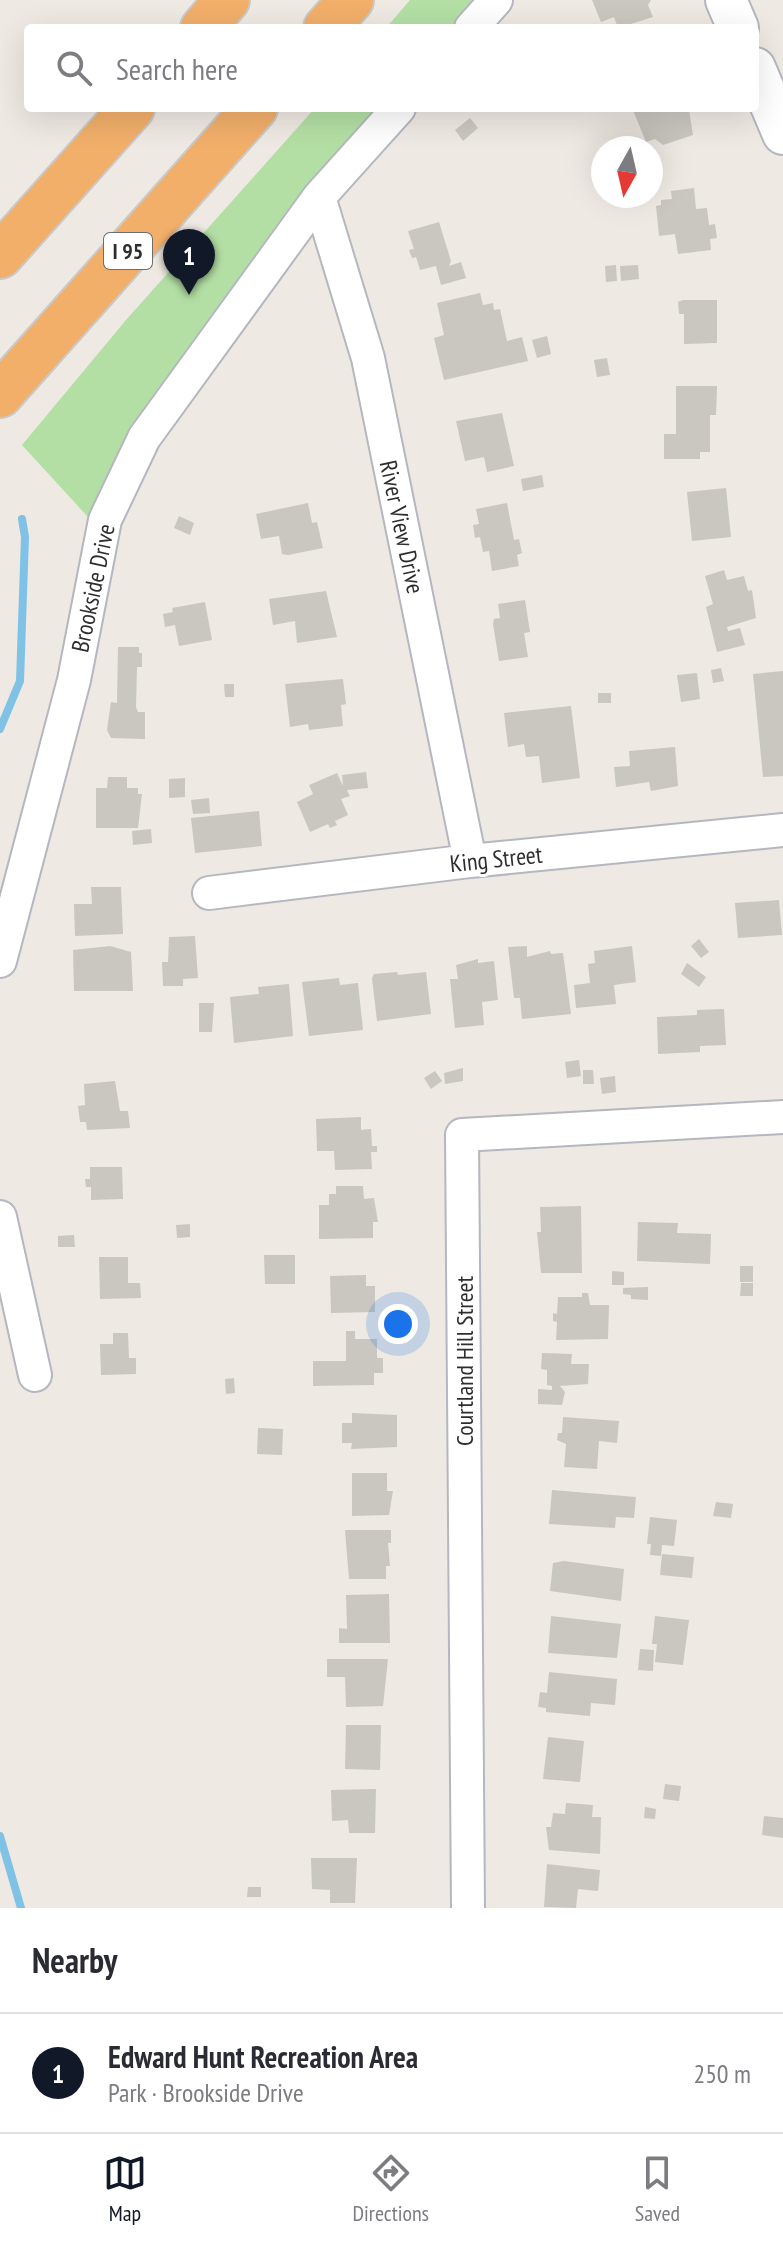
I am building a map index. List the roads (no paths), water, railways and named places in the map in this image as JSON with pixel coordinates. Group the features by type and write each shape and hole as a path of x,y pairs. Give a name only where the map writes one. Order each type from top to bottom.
{"highway":[{"path":"206,24 227,0"},
{"path":"330,24 351,0"},
{"path":"0,256 128,112"},
{"name":"I 95","path":"0,395 251,112"}],"street":[{"path":"475,24 496,0"},
{"path":"726,0 736,24"},
{"path":"759,77 783,134"},
{"name":"Brookside Drive","path":"0,961 74,680 105,520 144,438 319,197 395,112"},
{"name":"River View Drive","path":"319,197 368,358 470,861"},
{"name":"King Street","path":"209,893 470,861 783,830"},
{"name":"Courtland Hill Street","path":"468,1908 462,1135 783,1117"},
{"path":"0,1217 35,1375"}],"waterway":[{"path":"0,729 20,681 25,537 22,519"},
{"path":"0,1836 21,1908"}],"place":[{"name":"Edward Hunt Recreation Area","path":"189,295"}]}
